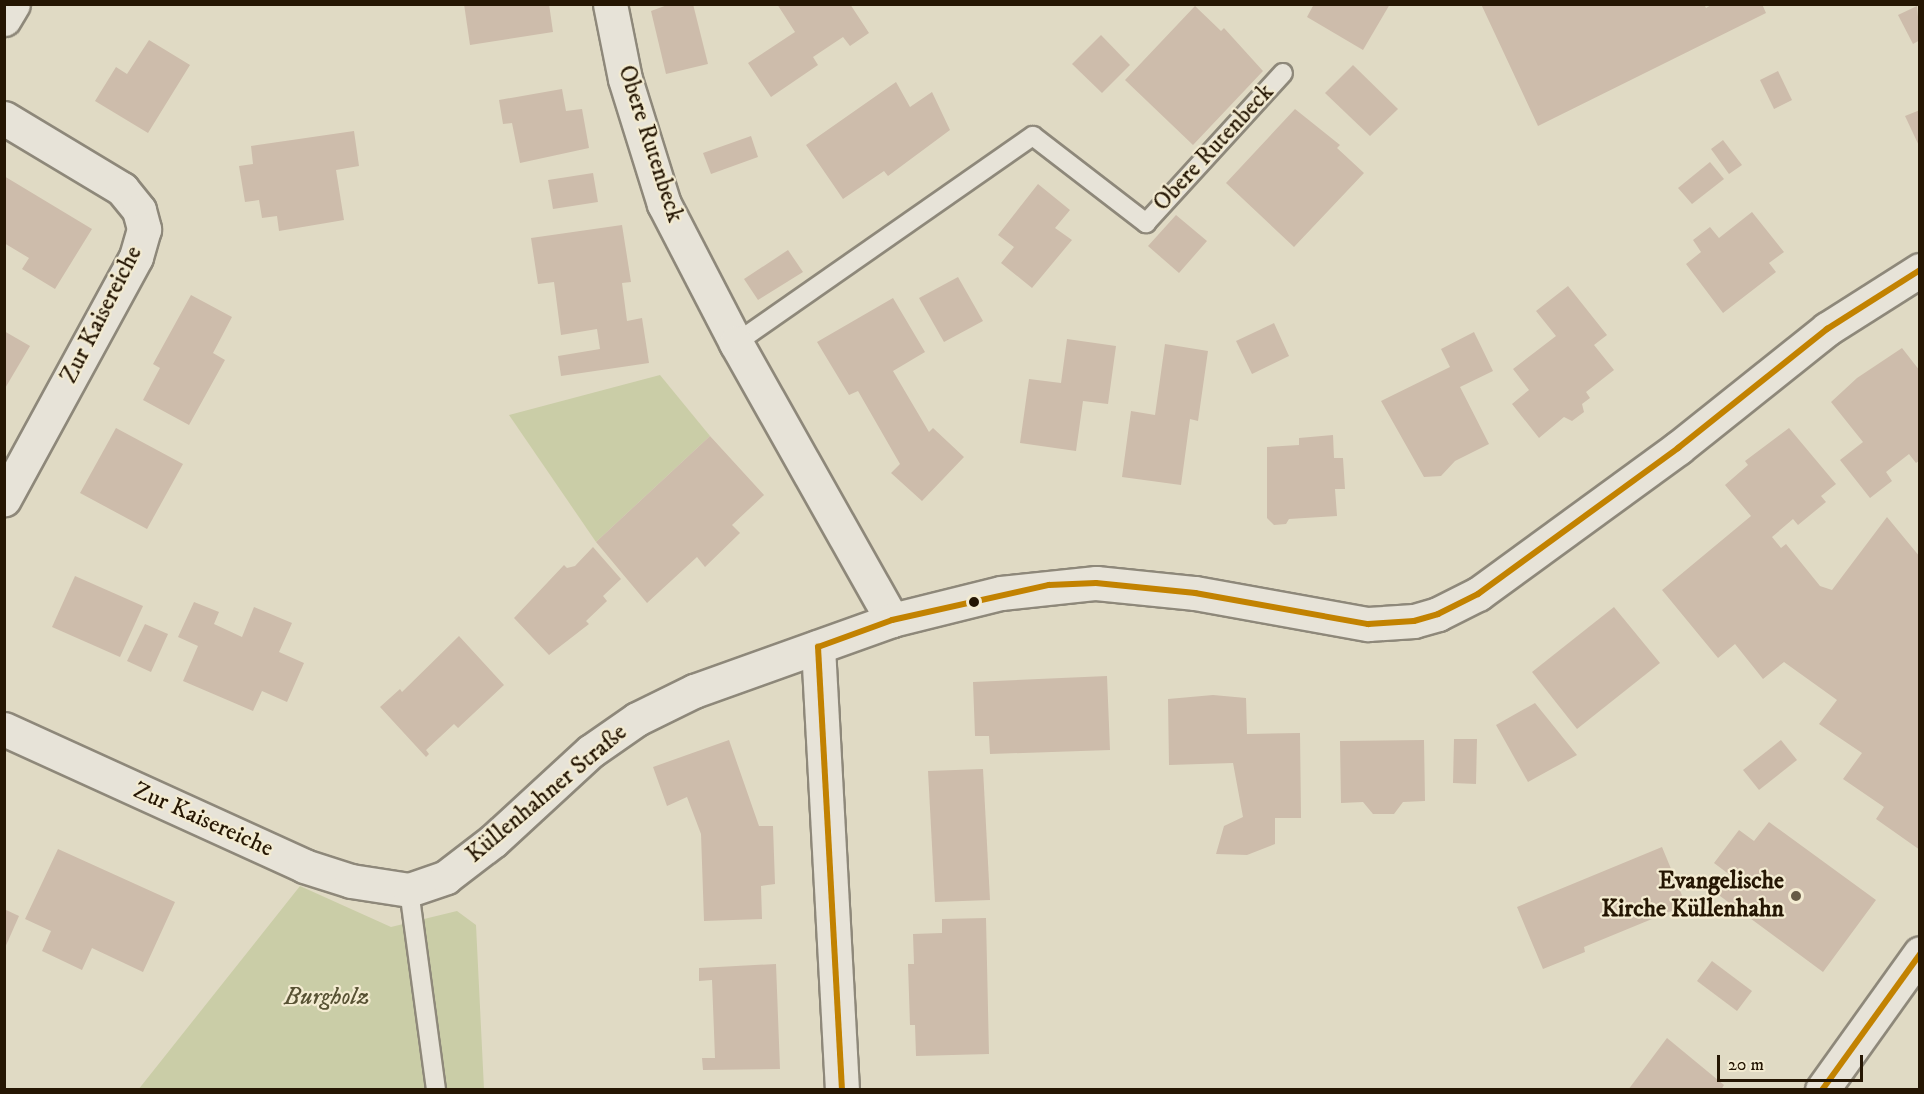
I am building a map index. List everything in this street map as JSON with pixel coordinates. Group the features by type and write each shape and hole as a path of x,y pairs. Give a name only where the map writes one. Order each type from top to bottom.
{"street":[{"path":"4,19 13,4"},
{"name":"Obere Rutenbeck","path":"610,4 625,79 664,204 736,343 892,620"},
{"name":"Zur Kaisereiche","path":"4,118 122,189 139,210 144,229 136,257 4,499"},
{"name":"Küllenhahner Straße","path":"409,890 446,877 492,841 591,751 637,719 694,691 892,620 1001,593 1096,583 1195,593 1368,624 1414,621 1438,614 1478,594 1678,448 1827,329 1920,270"},
{"path":"818,647 842,1089"},
{"name":"Zur Kaisereiche","path":"4,729 304,866 351,881 409,890"},
{"path":"1822,1089 1920,953"}],"lane":[{"name":"Obere Rutenbeck","path":"736,343 1033,136 1146,223 1283,73"},
{"path":"409,890 436,1089"}],"green space":[{"path":"660,375 710,436 596,542 509,415"},
{"name":"Burgholz","path":"300,886 391,927 457,911 476,925 484,1089 138,1090"}],"building":[{"path":"464,4 549,4 553,32 470,45"},
{"path":"670,4 693,4 708,64 666,74 651,11"},
{"path":"777,4 850,4 869,33 850,46 843,37 813,57 818,65 771,97 748,63 795,32"},
{"path":"1314,4 1390,4 1363,50 1307,17"},
{"path":"1481,4 1704,4 1706,8 1713,4 1762,4 1766,13 1538,126"},
{"path":"1195,6 1221,31 1224,28 1263,71 1193,145 1125,80"},
{"path":"1917,6 1920,40 1913,44 1898,15"},
{"path":"1101,35 1130,65 1102,93 1072,64"},
{"path":"149,40 190,65 148,133 95,101 116,67 127,74"},
{"path":"1353,65 1398,109 1370,136 1325,93"},
{"path":"1778,71 1792,100 1774,109 1760,80"},
{"path":"896,82 910,107 932,92 950,130 888,176 884,171 843,199 806,145"},
{"path":"562,89 566,111 582,109 589,148 520,163 512,123 503,124 499,100"},
{"path":"1295,109 1340,145 1337,148 1364,173 1294,247 1226,183"},
{"path":"1920,110 1920,148 1905,116"},
{"path":"354,131 359,166 336,170 344,220 279,231 277,216 262,218 259,200 245,202 239,166 253,164 251,146"},
{"path":"751,136 758,157 711,174 703,153"},
{"path":"1723,140 1742,165 1729,174 1711,149"},
{"path":"1710,162 1724,179 1692,204 1678,188"},
{"path":"593,173 598,202 553,209 548,180"},
{"path":"4,176 92,229 55,289 22,269 29,258 4,243"},
{"path":"1038,184 1070,210 1055,228 1072,240 1032,288 1001,263 1014,247 998,235"},
{"path":"1752,212 1784,252 1769,263 1776,272 1723,313 1686,264 1701,252 1693,240 1710,227 1719,238"},
{"path":"1176,215 1207,241 1179,273 1148,246"},
{"path":"622,225 631,282 622,283 627,321 642,318 649,363 561,376 558,356 600,349 597,329 561,335 554,282 538,284 531,238"},
{"path":"788,250 803,272 758,300 744,279"},
{"path":"958,277 983,321 944,342 919,298"},
{"path":"1568,286 1607,335 1594,345 1614,370 1586,392 1590,398 1582,404 1584,412 1572,421 1564,417 1539,438 1512,404 1529,390 1513,369 1556,336 1536,311"},
{"path":"191,295 232,317 213,353 225,360 189,425 143,400 160,368 153,364"},
{"path":"893,298 925,352 893,371 929,432 933,428 964,457 922,501 891,473 900,464 858,391 849,395 817,342"},
{"path":"1274,323 1289,356 1252,374 1236,341"},
{"path":"4,331 30,346 4,390"},
{"path":"1474,332 1493,371 1460,387 1489,444 1455,461 1441,476 1424,477 1381,401 1450,367 1441,349"},
{"path":"1067,339 1116,346 1108,404 1083,401 1076,451 1020,443 1029,379 1061,383"},
{"path":"1165,344 1208,351 1198,421 1190,419 1181,485 1122,477 1131,411 1155,415"},
{"path":"1902,348 1920,371 1920,460 1916,463 1909,454 1886,472 1892,481 1870,498 1840,460 1863,442 1831,402 1857,378"},
{"path":"116,428 183,464 147,529 80,493"},
{"path":"1789,428 1836,484 1821,496 1826,502 1798,525 1793,519 1772,537 1781,548 1786,544 1820,586 1832,590 1887,517 1920,557 1920,850 1876,819 1884,807 1843,779 1862,753 1819,724 1837,700 1784,662 1763,679 1735,644 1718,658 1662,590 1751,516 1725,485 1748,465 1745,461"},
{"path":"1333,435 1334,458 1343,458 1345,489 1335,489 1337,516 1289,519 1286,524 1274,525 1267,518 1267,447 1299,445 1299,438"},
{"path":"710,436 764,495 732,525 740,533 705,567 697,557 647,603 596,542"},
{"path":"593,547 621,579 603,596 607,601 586,621 589,624 549,655 514,618 564,565 567,568 575,566"},
{"path":"75,576 143,606 120,657 52,627"},
{"path":"194,602 219,612 214,624 242,637 254,607 292,623 279,652 304,663 287,702 262,691 253,711 183,681 198,646 178,637"},
{"path":"1614,607 1660,663 1577,729 1532,672"},
{"path":"145,624 168,634 151,672 127,661"},
{"path":"459,636 504,685 458,728 454,724 426,750 429,754 426,757 380,707 400,689 402,692"},
{"path":"1107,676 1110,750 990,754 989,736 975,736 973,682"},
{"path":"1213,695 1246,698 1247,734 1300,733 1301,818 1275,818 1275,844 1247,855 1216,854 1224,826 1243,817 1233,763 1169,765 1168,699"},
{"path":"1535,703 1577,755 1528,782 1496,725"},
{"path":"1454,739 1477,739 1476,784 1453,783"},
{"path":"729,740 759,826 773,826 775,884 761,886 762,919 704,921 701,834 687,797 667,806 653,767"},
{"path":"1424,740 1425,801 1403,802 1394,814 1373,814 1363,802 1341,803 1340,741"},
{"path":"1781,740 1797,760 1759,790 1743,770"},
{"path":"983,769 990,900 935,902 928,771"},
{"name":"Evangelische Kirche Küllenhahn","path":"1769,822 1876,900 1823,972 1716,893 1730,875 1714,863 1739,830 1754,841"},
{"path":"1662,847 1686,905 1584,947 1585,952 1543,969 1517,907"},
{"path":"58,849 175,902 143,972 92,948 82,970 42,951 51,931 25,919"},
{"path":"4,909 19,916 4,950"},
{"path":"986,918 989,1054 916,1056 915,1025 910,1025 908,964 914,964 913,934 942,933 942,919"},
{"path":"1712,961 1752,991 1737,1011 1697,981"},
{"path":"776,964 780,1069 703,1070 702,1058 715,1058 712,980 699,981 699,968"},
{"path":"1667,1038 1724,1085 1721,1090 1628,1090"}],"transit line":[{"path":"842,1090 818,647 892,620 1049,585 1096,583 1195,593 1368,624 1414,621 1438,614 1478,594 1678,448 1827,329 1920,270"},
{"path":"1822,1090 1920,954"}],"place":[{"name":"Evangelische Kirche Küllenhahn","path":"1796,896"}]}
